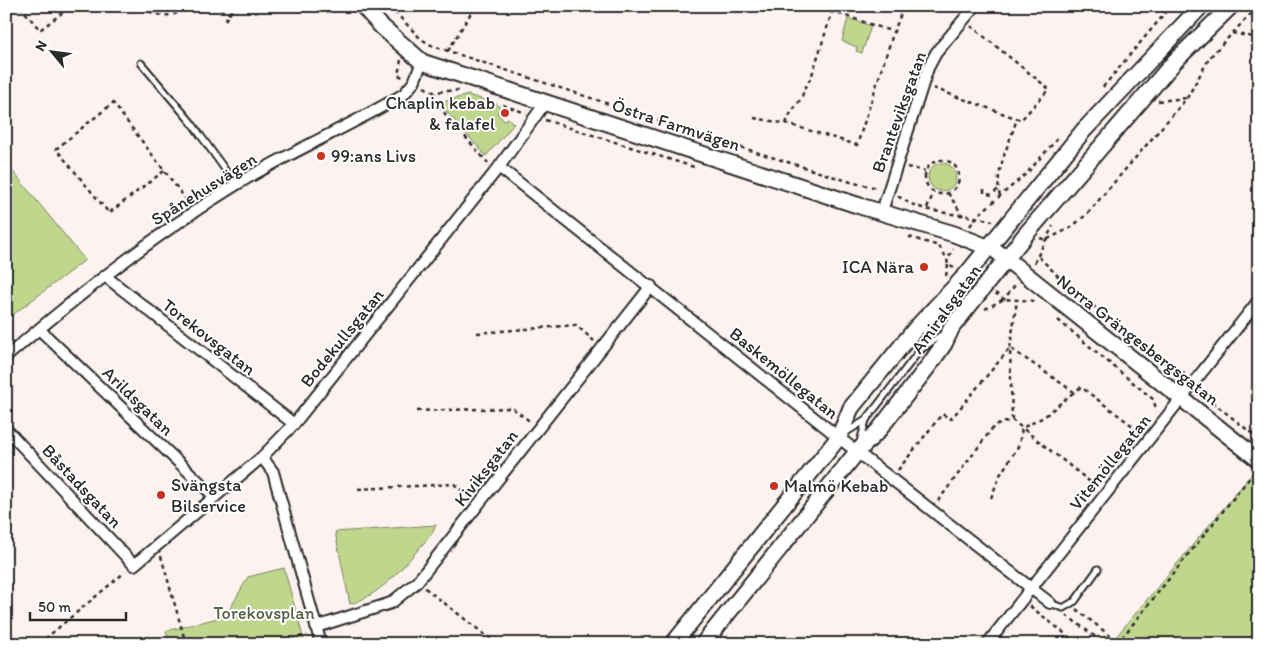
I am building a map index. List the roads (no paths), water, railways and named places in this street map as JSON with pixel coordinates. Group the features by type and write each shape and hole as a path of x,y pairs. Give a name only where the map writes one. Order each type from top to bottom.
{"main road":[{"name":"Östra Farmvägen","path":"363,6 381,26 422,62 882,211 996,252"},
{"name":"Amiralsgatan","path":"703,644 857,452 878,431 939,353 996,252 1084,130 1201,6"},
{"name":"Amiralsgatan","path":"673,644 839,437 855,403 931,309 966,275 996,252 1175,61 1232,6"},
{"name":"Norra Grängesbergsgatan","path":"996,252 1259,460"}],"street":[{"name":"Branteviksgatan","path":"882,211 922,84 936,53 975,6"},
{"name":"Spånehusvägen","path":"6,357 105,276 194,212 236,185 404,94 414,82 422,62"},
{"name":"Bodekullsgatan","path":"134,565 262,457 294,424 497,169 545,103"},
{"name":"Baskemöllegatan","path":"497,169 651,286 857,452 1050,603"},
{"name":"Torekovsgatan","path":"105,276 294,424"},
{"name":"Kiviksgatan","path":"317,629 391,603 417,582 651,286"},
{"name":"Vitemöllegatan","path":"987,644 1259,300"},
{"name":"Arildsgatan","path":"39,329 215,497"},
{"name":"Båstadsgatan","path":"6,429 134,565"},
{"path":"262,457 273,472 321,644"}],"lane":[{"path":"141,64 191,122 236,185"},
{"path":"920,350 931,309"},
{"path":"839,437 866,420 920,350 952,327"},
{"path":"857,452 866,420"},
{"path":"1050,603 1063,608 1075,601 1098,569"}],"place":[{"name":"Chaplin kebab & falafel","path":"505,113"},
{"name":"99:ans Livs","path":"321,156"},
{"name":"ICA Nära","path":"924,267"},
{"name":"Malmö Kebab","path":"774,486"},
{"name":"Svängsta Bilservice","path":"161,495"}],"park label":[{"name":"Torekovsplan","path":"264,613"}]}
